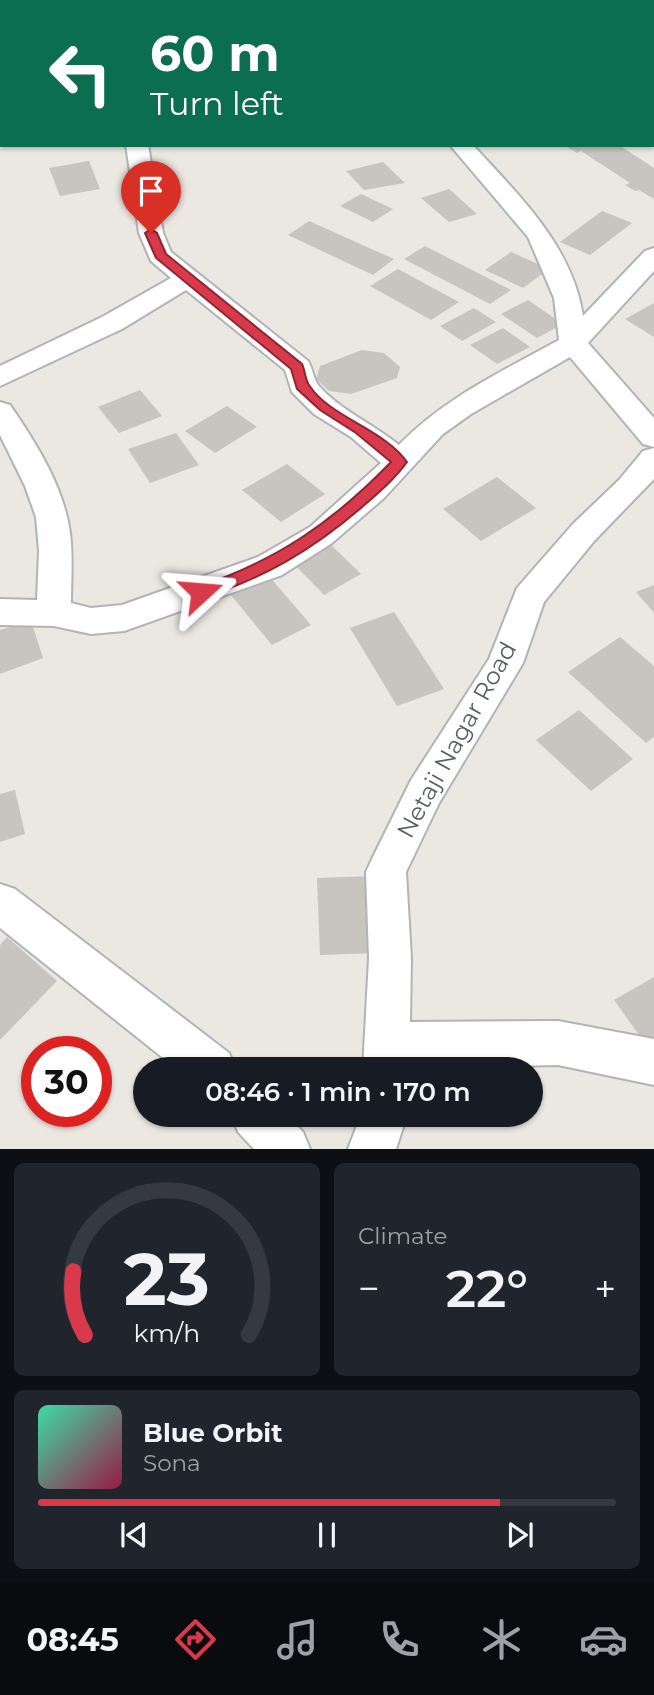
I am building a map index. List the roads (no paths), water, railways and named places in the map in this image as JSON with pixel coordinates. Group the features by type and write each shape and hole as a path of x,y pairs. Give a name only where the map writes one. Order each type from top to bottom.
{"street":[{"path":"136,147 151,233 160,256 298,367 302,386 324,407 361,430 400,462"},
{"path":"463,147 540,235 567,298 573,343 654,437"},
{"path":"0,612 54,613 91,621 124,618 270,566 321,535 373,490 433,427 461,407 573,343 645,281 654,256"},
{"path":"0,377 50,356 187,279"},
{"path":"0,412 23,449 54,530 54,613"},
{"name":"Netaji Nagar Road","path":"386,1057 390,958 386,872 425,792 505,663 529,597 584,532 631,488 654,458"},
{"path":"0,903 198,1057"},
{"path":"386,1057 558,1043 654,1062"},
{"path":"266,1127 286,1149"},
{"path":"372,1149 382,1127"}]}
